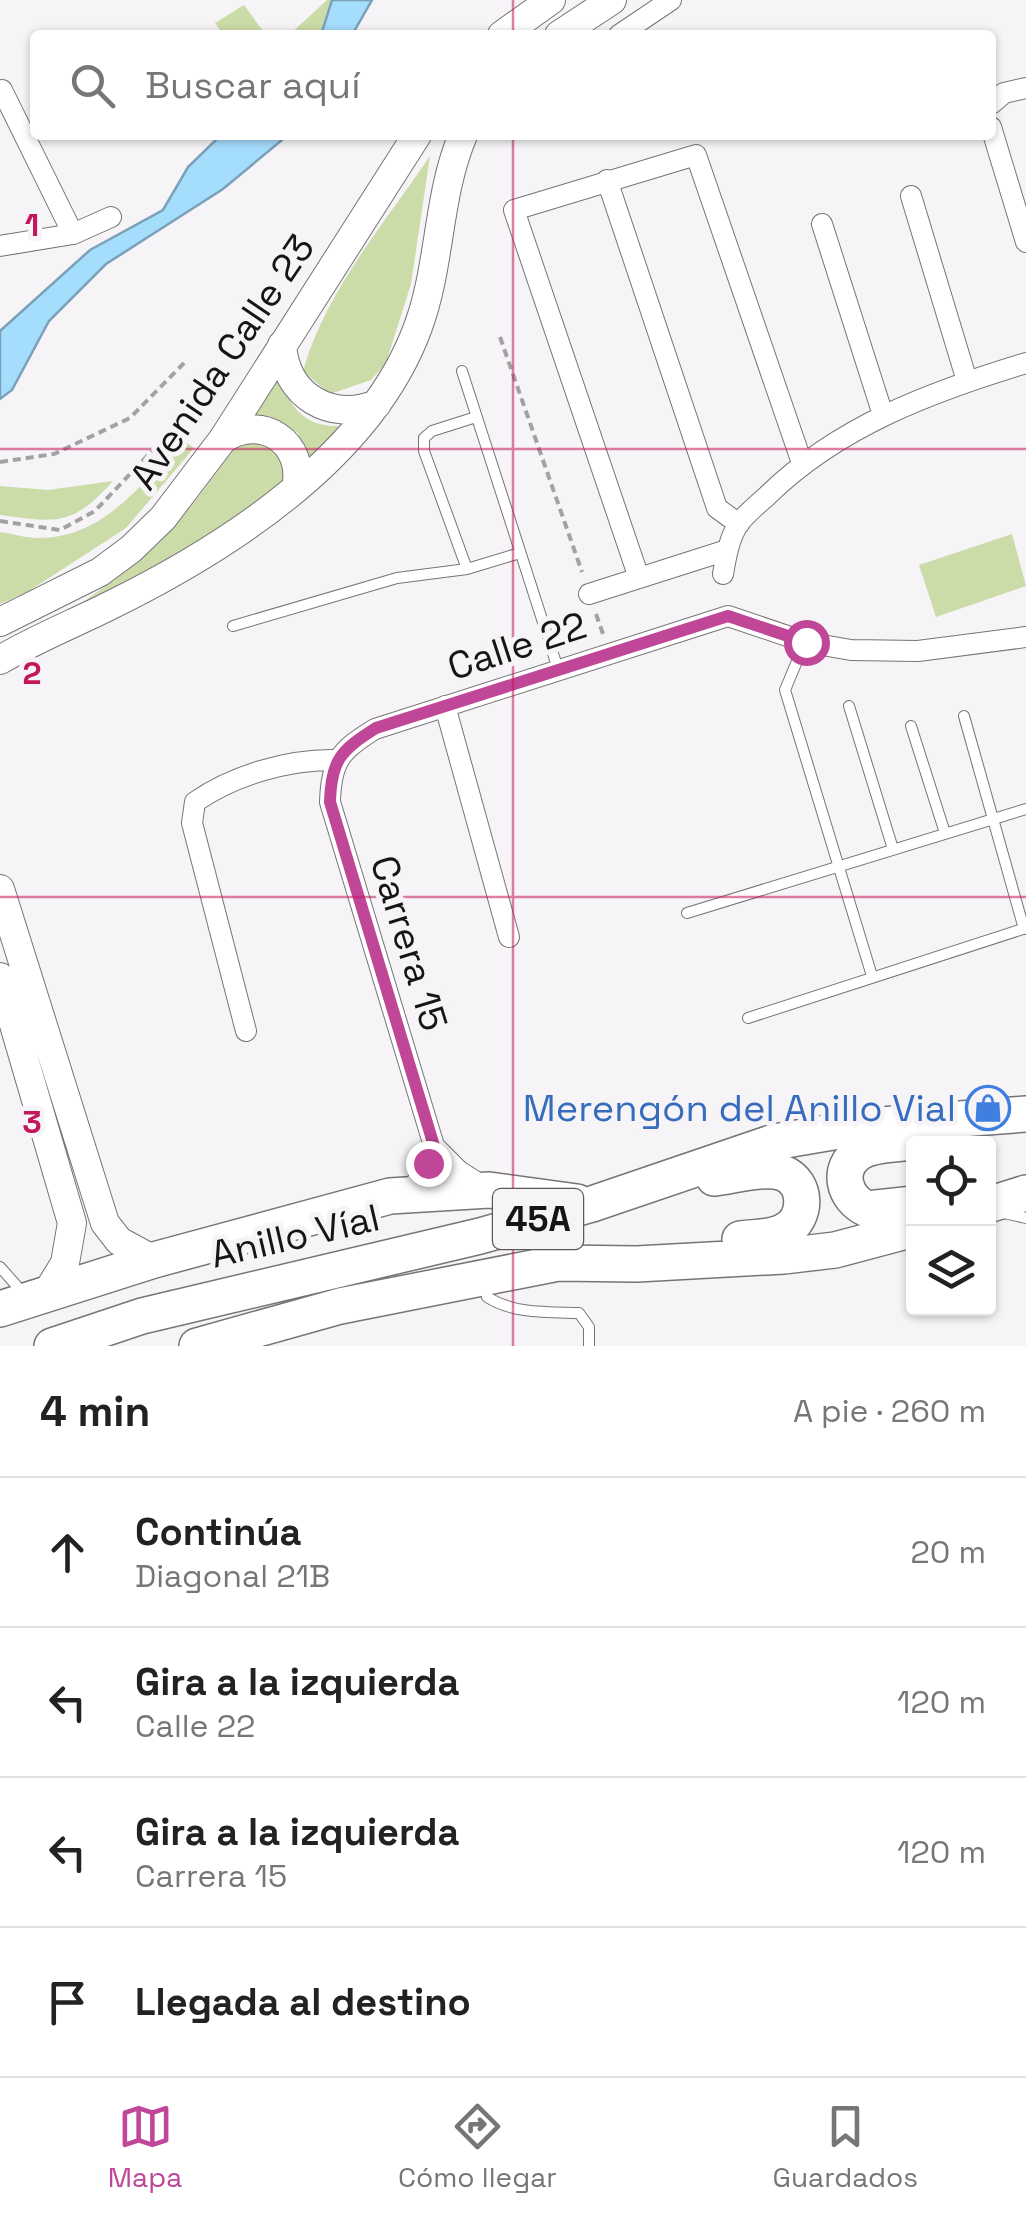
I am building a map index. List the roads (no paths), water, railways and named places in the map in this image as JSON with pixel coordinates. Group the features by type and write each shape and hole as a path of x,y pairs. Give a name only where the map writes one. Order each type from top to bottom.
{"highway":[{"path":"946,1136 1026,1116"},
{"name":"Anillo Víal","path":"52,1346 142,1316 480,1236 806,1134 905,1122 1026,1116"},
{"path":"906,1142 867,1148 852,1159 844,1181 850,1198 868,1210 906,1205"},
{"path":"25,1299 390,1196 489,1190 608,1199 770,1170 790,1178 802,1200 796,1222 785,1232 703,1243 637,1264"},
{"path":"996,1192 1026,1190"},
{"path":"996,1204 1026,1190"},
{"name":"Anillo Víal","path":"197,1346 340,1306 558,1262 637,1264 834,1250 906,1231"}],"street":[{"path":"509,30 551,0"},
{"path":"567,30 612,0"},
{"path":"626,30 671,0"},
{"path":"996,100 1004,93 1026,88"},
{"path":"2,90 73,234"},
{"name":"Avenida Calle 23","path":"0,622 85,580 132,549 190,486 414,140"},
{"path":"0,660 168,574 242,528 296,488 347,440 377,404 406,355 432,286 447,188 463,140"},
{"path":"995,140 1026,242"},
{"path":"639,578 514,210 696,155 802,463"},
{"path":"608,180 717,508 739,524"},
{"path":"911,196 968,380"},
{"path":"0,246 73,234 111,217"},
{"path":"822,224 883,415"},
{"path":"282,345 296,387 319,405 348,411 377,404"},
{"path":"723,574 727,550 739,524 802,463 883,415 968,380 1026,363"},
{"path":"223,439 244,428 279,436 294,453 298,465 296,488"},
{"path":"589,594 727,550"},
{"name":"Calle 22","path":"336,760 376,728 728,616 806,642"},
{"path":"806,642 851,650 918,651 1026,637"},
{"path":"445,706 509,937"},
{"path":"246,1030 192,823 194,802 214,788 304,760 336,760"},
{"name":"Carrera 15","path":"336,760 330,779 330,802 434,1146"},
{"path":"0,889 105,1223 119,1240 154,1260"},
{"path":"0,977 72,1224 66,1263 25,1299"},
{"path":"390,1196 406,1194 428,1163 434,1146 460,1171 489,1190"}],"lane":[{"path":"462,370 558,670"},
{"path":"468,569 424,451 424,438 432,430 476,417"},
{"path":"232,626 396,578 468,569 520,553"},
{"path":"806,642 785,690 872,976"},
{"path":"849,706 893,849"},
{"path":"748,1018 1025,928 964,716"},
{"path":"912,726 946,834"},
{"path":"687,913 1026,809"},
{"path":"996,1210 1026,1218"},
{"path":"0,1267 25,1299"},
{"path":"484,1275 487,1296 499,1304 534,1312 579,1312 589,1327 590,1346"}],"water":[{"path":"332,0 372,0 355,30 323,30"},
{"path":"216,140 282,140 223,189 106,264 49,321 12,390 0,399 0,331 90,250 163,210 188,167"}],"place":[{"name":"Merengón del Anillo Vial","path":"988,1108"}]}
